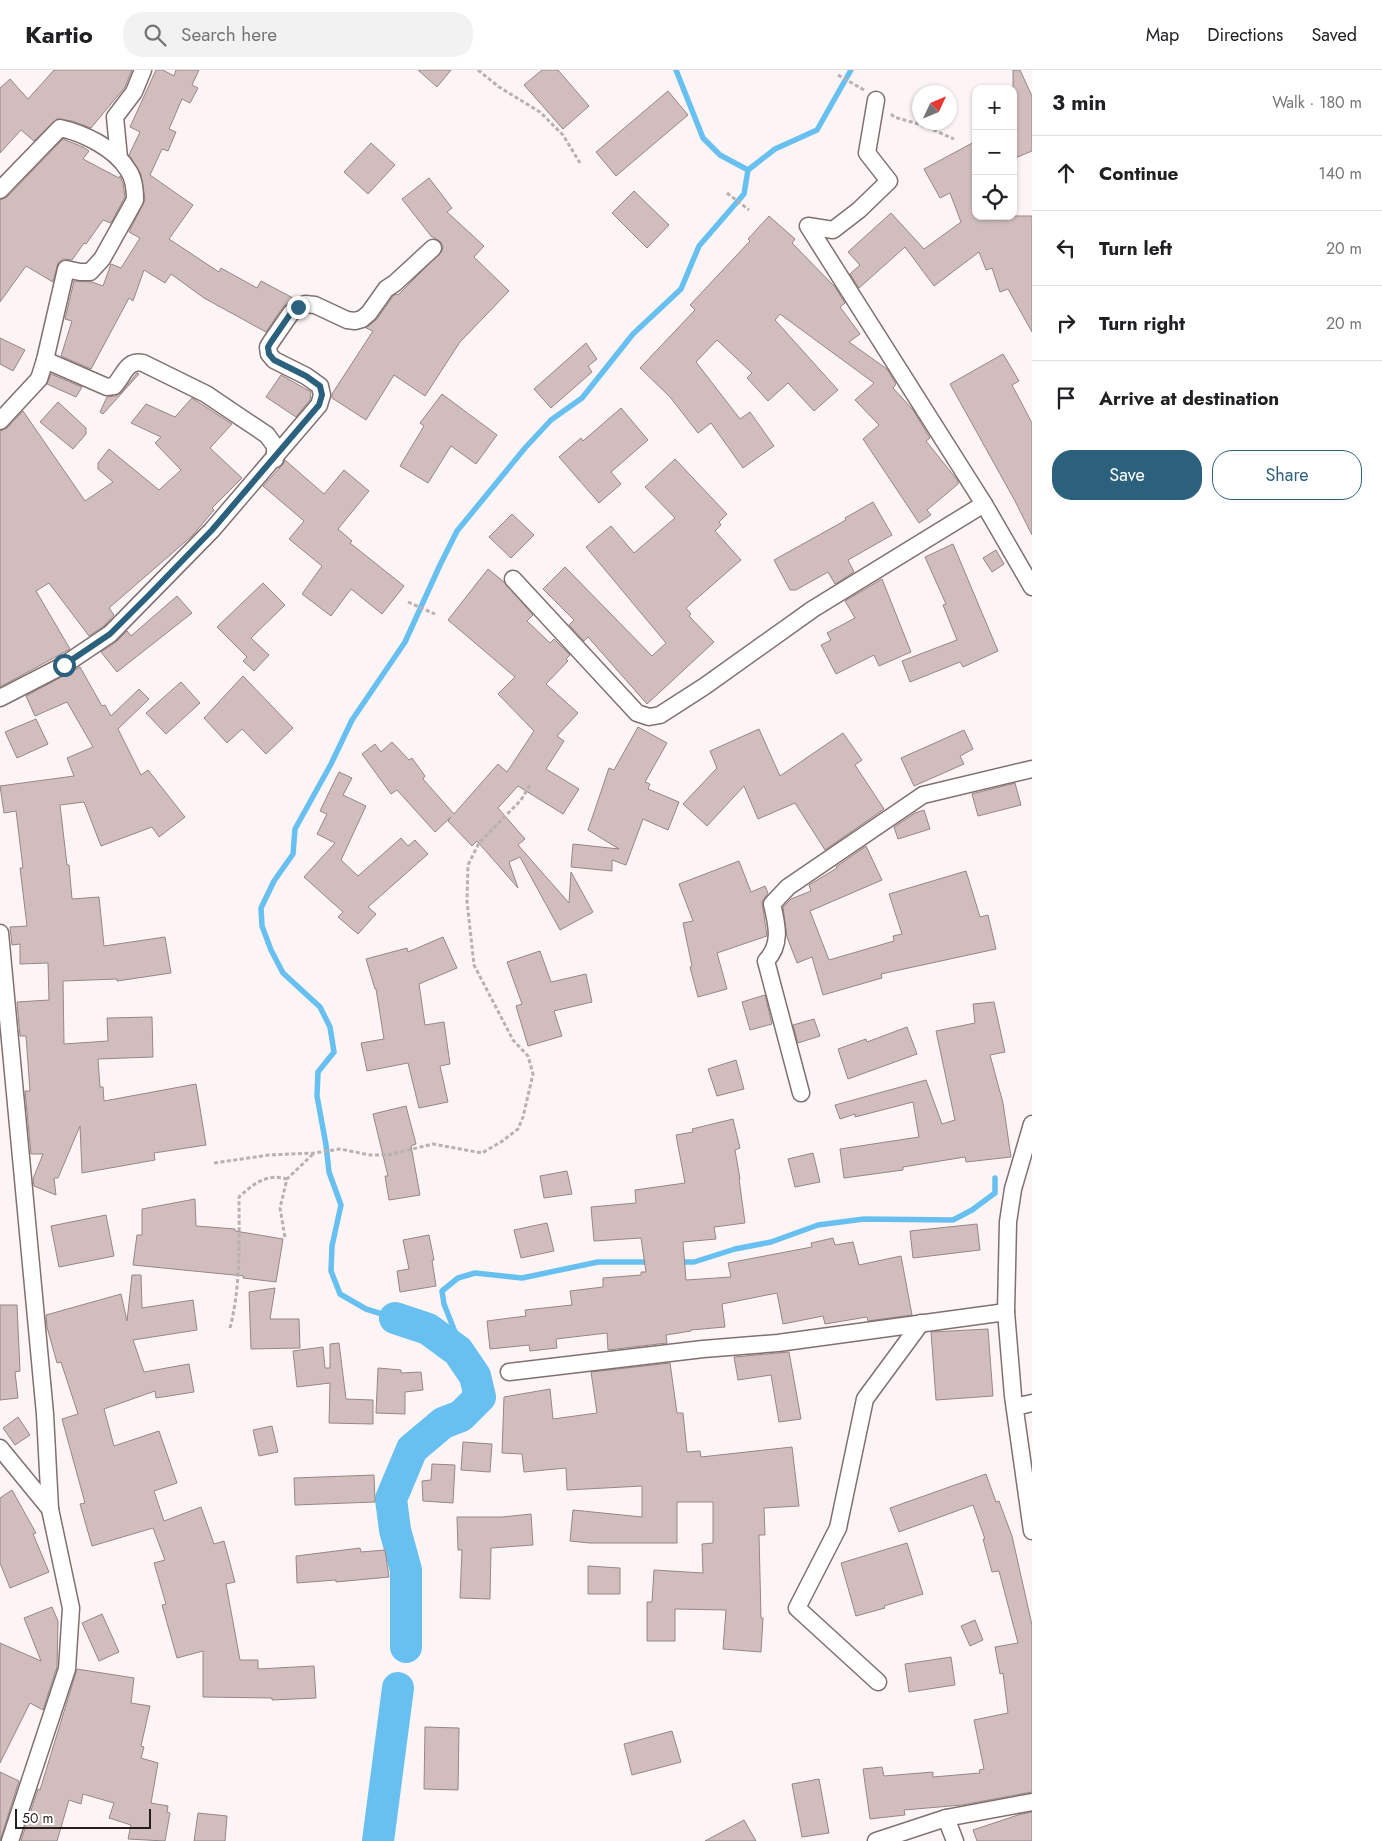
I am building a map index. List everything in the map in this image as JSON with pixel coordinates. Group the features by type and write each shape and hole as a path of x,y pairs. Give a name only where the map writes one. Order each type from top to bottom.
{"street":[{"path":"119,158 115,117 134,92 143,70"},
{"path":"876,100 867,153 889,181 859,210 833,230 808,226 984,504 1032,587"},
{"path":"0,190 60,128 74,131 109,150 119,158 129,171 135,189 135,200 102,259 90,272 66,269 39,379 0,421"},
{"path":"0,698 64,665 110,634 212,530 275,459 319,405 322,395 320,386 306,376 274,360 269,354 268,347 291,313 305,304 315,305 347,320 355,321 362,319 369,313 386,289 433,248"},
{"path":"45,360 107,387 114,386 130,364 135,361 143,363 206,394 267,434 275,446 275,459"},
{"path":"513,579 637,712 649,717 668,711 813,609 984,504"},
{"path":"801,1093 766,962 776,946 777,937 772,904 788,887 923,795 1032,768"},
{"path":"0,933 2,981 45,1414 50,1509 70,1608 67,1669 10,1841"},
{"path":"1032,1124 1013,1189 1008,1222 1006,1312 1015,1407 1032,1531"},
{"path":"509,1372 694,1350 778,1343 1006,1312"},
{"path":"878,1682 797,1608 838,1528 865,1399 921,1323"},
{"path":"1015,1407 1032,1403"},
{"path":"0,1448 50,1509"},
{"path":"876,1841 946,1818 1032,1802"},
{"path":"946,1818 955,1841"}],"path":[{"path":"478,70 499,87 540,112 563,136 580,163"},
{"path":"838,75 860,86 894,117 922,125 954,139"},
{"path":"727,193 749,210"},
{"path":"408,602 435,614"},
{"path":"214,1163 269,1155 314,1153 340,1149 370,1156 388,1155 433,1144 482,1153 518,1129 523,1117 533,1074 528,1056 513,1040 474,965 467,901 468,865 479,843 521,800 530,785"},
{"path":"285,1237 280,1208 287,1179 314,1153"},
{"path":"230,1328 235,1307 240,1255 239,1197 251,1186 276,1176 287,1179"}],"building":[{"path":"54,70 132,70 125,87 91,128 72,121 57,119 34,141 21,130 0,153 0,88 10,79 28,99"},
{"path":"156,70 163,70 174,76 176,70 199,70 192,85 198,88 190,103 182,99 169,129 176,132 168,151 162,149 150,175 193,205 169,239 219,272 221,268 257,288 261,281 293,298 283,307 266,332 204,298 171,274 165,283 144,270 133,301 129,298 91,369 61,356 72,321 65,319 74,281 92,282 103,286 111,264 121,268 140,238 129,232 145,200 141,174 129,155 140,132 130,127"},
{"path":"418,70 451,70 437,87"},
{"path":"542,70 558,70 589,106 563,129 524,85"},
{"path":"1013,70 1020,70 1032,96 1032,151 1017,157 1017,85 1013,85"},
{"path":"668,91 688,115 616,176 596,152"},
{"path":"63,139 89,151 83,159 119,178 120,176 125,197 111,223 103,220 72,260 63,259 58,263 53,282 26,266 0,302 0,200 7,197"},
{"path":"371,143 395,165 368,194 344,172"},
{"path":"972,143 972,220 1017,220 1017,216 1032,216 1032,332 1008,289 1000,292 992,268 986,270 979,252 934,286 905,247 859,288 850,274 860,265 848,252 891,213 924,249 961,222 950,193 940,198 924,169"},
{"path":"429,178 452,208 447,212 484,246 474,257 509,291 460,342 425,396 394,375 366,420 332,398 332,394 373,331 366,328 377,319 393,296 398,295 442,251 441,242 431,236 402,199"},
{"path":"634,191 669,225 647,248 612,213"},
{"path":"769,216 795,239 792,243 835,287 845,303 840,307 860,334 849,342 887,369 896,384 893,388 913,410 930,438 926,441 958,481 958,484 927,510 931,515 919,523 863,439 879,425 855,400 874,383 780,314 775,320 838,390 814,411 788,383 768,401 747,378 752,373 717,340 696,362 740,419 750,412 774,446 743,468 711,423 698,433 670,397 640,368 695,310 690,305 750,241 748,239"},
{"path":"0,338 25,350 13,371 0,364"},
{"path":"586,343 597,359 588,366 592,372 551,408 534,389"},
{"path":"1003,354 1019,381 1012,385 1032,423 1032,535 950,384"},
{"path":"137,373 139,374 103,414 100,412 107,397 121,393"},
{"path":"51,374 82,387 76,397 47,384"},
{"path":"281,375 311,392 310,400 296,417 266,397"},
{"path":"442,394 497,435 476,464 451,446 428,483 400,466 424,426 420,423"},
{"path":"192,398 232,424 210,448 242,478 212,508 214,510 193,535 109,608 114,615 104,626 89,636 49,583 36,591 70,649 0,687 0,431 7,428 23,411 85,501 113,482 98,469 98,463 109,449 159,490 181,470 155,443 161,437 131,423 146,404 175,417"},
{"path":"58,402 86,428 86,434 73,449 40,422"},
{"path":"621,408 648,440 611,472 621,484 599,503 559,457 581,438 583,441"},
{"path":"675,459 727,514 719,522 721,525 715,531 741,560 686,608 691,614 689,616 714,642 647,704 588,637 584,641 569,625 574,620 543,589 565,567 652,656 666,643 586,547 611,526 634,553 675,518 645,487"},
{"path":"285,460 324,494 344,470 369,491 338,529 352,541 350,543 404,586 382,614 351,589 331,616 302,594 322,566 289,539 304,521 263,486"},
{"path":"873,502 892,535 848,560 854,572 835,584 828,572 796,590 790,590 774,560 846,520 845,518"},
{"path":"512,514 534,535 511,558 489,537"},
{"path":"953,544 998,651 963,667 960,662 910,682 902,661 957,640 943,605 946,604 925,557"},
{"path":"996,550 1004,564 992,572 983,558"},
{"path":"488,569 504,582 533,615 527,621 550,643 554,639 570,655 566,659 568,661 546,684 578,713 557,736 564,741 546,769 579,789 563,814 518,786 498,808 525,839 518,845 569,903 571,872 593,912 560,930 520,857 509,862 518,888 477,841 472,846 448,821 451,817 435,832 397,790 391,794 362,754 375,744 381,752 392,742 409,760 412,758 425,776 423,779 454,814 498,764 507,772 534,731 498,694 515,677 448,620"},
{"path":"882,579 911,652 879,666 874,655 836,674 821,645 831,640 827,633 855,618 845,601"},
{"path":"263,583 285,605 251,638 269,655 254,671 243,661 247,657 217,627"},
{"path":"177,596 192,613 117,672 101,652 116,642 127,631 131,636"},
{"path":"80,667 102,706 105,705 111,716 139,689 149,699 118,729 141,775 148,770 185,817 159,837 152,827 101,846 84,802 60,805 72,899 99,897 104,946 165,937 171,973 117,981 117,979 63,981 64,1044 108,1041 107,1018 152,1017 153,1057 98,1059 100,1087 103,1087 104,1101 196,1084 206,1145 154,1153 155,1160 82,1173 80,1126 58,1178 54,1178 56,1195 34,1186 33,1179 43,1154 31,1154 25,1091 30,1091 26,1036 20,1036 17,1002 49,1000 48,963 20,964 20,944 12,945 10,927 27,926 20,868 23,868 16,811 4,813 0,786 74,776 67,758 93,747 67,702 35,716 26,696"},
{"path":"243,676 293,728 266,754 242,729 227,743 204,718"},
{"path":"181,682 200,703 166,734 146,713"},
{"path":"36,719 48,744 17,758 5,732"},
{"path":"638,727 667,743 645,782 650,784 648,789 679,802 668,830 643,819 626,865 612,860 612,871 571,867 573,844 619,849 588,830 609,768 614,770"},
{"path":"759,729 780,776 843,733 862,760 855,765 884,809 825,850 795,803 758,819 744,786 707,826 683,804 717,768 710,751"},
{"path":"964,730 973,749 960,756 964,764 914,786 901,758"},
{"path":"339,772 352,778 343,795 366,806 341,860 358,876 401,838 408,846 415,840 428,854 368,907 376,914 358,934 338,917 343,912 304,877 335,843 317,834 327,814 320,811"},
{"path":"1015,783 1021,805 978,816 972,794"},
{"path":"924,810 930,829 898,839 894,827 915,813"},
{"path":"866,846 882,880 810,911 829,960 894,941 893,936 902,934 889,894 966,871 980,917 988,915 996,949 881,974 882,978 823,995 812,957 797,963 787,937 783,907 791,899 811,891 809,885 837,868"},
{"path":"739,861 751,892 765,886 768,893 762,902 767,936 717,953 727,989 698,997 690,967 692,966 683,923 693,921 679,884"},
{"path":"443,937 457,968 419,984 425,1025 444,1022 450,1064 440,1066 448,1102 419,1108 408,1063 367,1071 361,1043 384,1039 376,989 366,959 407,948 408,952"},
{"path":"540,951 551,982 586,974 592,1002 554,1011 562,1036 528,1046 516,1006 522,1004 507,962"},
{"path":"765,995 772,1024 750,1030 742,1002"},
{"path":"994,1002 1005,1052 990,1055 1003,1103 1011,1157 966,1162 965,1157 903,1167 903,1170 844,1178 840,1149 919,1137 913,1102 840,1119 835,1105 926,1080 942,1124 955,1120 936,1031 975,1023 973,1004"},
{"path":"814,1019 820,1036 798,1043 793,1025"},
{"path":"907,1027 917,1054 848,1079 838,1049 866,1039 867,1042"},
{"path":"736,1060 744,1089 717,1096 708,1069"},
{"path":"406,1106 416,1144 411,1146 420,1195 389,1200 385,1176 388,1176 373,1114"},
{"path":"733,1119 740,1148 735,1150 745,1223 714,1227 716,1239 683,1242 686,1280 731,1277 728,1263 812,1247 811,1243 833,1238 835,1245 853,1242 859,1265 901,1256 912,1315 868,1321 867,1317 825,1324 823,1316 783,1324 777,1293 722,1304 725,1327 691,1330 666,1335 667,1343 608,1350 607,1333 556,1339 557,1348 530,1351 529,1345 490,1349 487,1321 526,1316 525,1310 572,1305 570,1291 603,1287 603,1278 641,1275 641,1272 646,1272 641,1238 594,1241 591,1207 636,1203 635,1190 685,1183 676,1135 693,1132 692,1129"},
{"path":"813,1153 820,1182 795,1187 788,1159"},
{"path":"567,1171 572,1194 544,1198 540,1176"},
{"path":"195,1199 196,1226 235,1229 235,1231 283,1239 276,1282 243,1278 244,1276 133,1265 137,1235 142,1235 142,1209"},
{"path":"106,1215 114,1256 59,1267 51,1226"},
{"path":"547,1223 554,1251 521,1258 514,1230"},
{"path":"977,1224 980,1250 913,1258 910,1231"},
{"path":"429,1235 434,1260 432,1260 436,1286 400,1292 397,1271 409,1269 403,1240"},
{"path":"132,1275 141,1275 142,1308 193,1300 197,1330 133,1340 144,1372 189,1364 194,1392 156,1398 155,1391 104,1409 114,1446 159,1431 177,1483 154,1491 164,1521 201,1507 214,1544 224,1541 235,1582 226,1584 240,1660 258,1660 258,1669 314,1666 316,1698 272,1700 272,1698 203,1697 203,1651 177,1658 162,1605 166,1604 154,1563 165,1560 153,1528 92,1546 80,1504 85,1503 62,1419 78,1414 61,1362 57,1363 47,1327 46,1315 121,1294 127,1321"},
{"path":"275,1288 270,1319 299,1319 300,1348 251,1349 249,1292"},
{"path":"0,1305 17,1305 20,1371 15,1372 18,1398 0,1400"},
{"path":"988,1329 993,1396 936,1400 931,1332"},
{"path":"339,1343 346,1399 373,1400 373,1424 329,1423 330,1383 297,1387 293,1351 323,1347 325,1368 330,1368 330,1344"},
{"path":"789,1352 801,1419 779,1422 771,1375 738,1380 734,1357"},
{"path":"670,1363 677,1413 683,1413 687,1452 700,1451 701,1457 792,1447 799,1506 764,1508 765,1535 759,1535 761,1618 763,1618 761,1652 723,1649 726,1610 675,1609 675,1641 647,1641 647,1602 652,1602 654,1570 703,1573 702,1544 713,1543 713,1502 677,1502 677,1543 589,1543 570,1541 573,1510 642,1517 642,1486 567,1490 566,1468 524,1472 522,1454 502,1453 504,1397 550,1389 553,1419 597,1413 591,1372"},
{"path":"378,1368 401,1370 401,1373 421,1372 423,1390 405,1392 405,1414 376,1413"},
{"path":"18,1417 30,1435 15,1445 3,1428"},
{"path":"272,1426 278,1452 259,1456 253,1430"},
{"path":"463,1442 492,1444 490,1472 461,1470"},
{"path":"432,1464 455,1465 453,1503 423,1501 422,1481 431,1480"},
{"path":"986,1474 996,1502 999,1501 1012,1536 1032,1625 1032,1792 962,1805 904,1810 905,1815 870,1819 863,1769 882,1767 884,1776 933,1772 933,1777 980,1773 979,1770 984,1769 974,1720 1008,1713 1003,1673 1000,1674 995,1647 1018,1643 999,1571 992,1572 983,1539 985,1539 973,1505 899,1532 890,1508"},
{"path":"374,1475 375,1502 295,1505 294,1478"},
{"path":"12,1490 36,1533 33,1534 49,1572 10,1588 0,1563 0,1498"},
{"path":"531,1514 533,1545 491,1548 490,1599 460,1598 462,1550 458,1550 457,1517 502,1517"},
{"path":"907,1543 923,1594 856,1616 841,1563"},
{"path":"360,1548 361,1552 385,1550 389,1577 336,1582 336,1580 297,1583 296,1556"},
{"path":"588,1566 620,1568 620,1594 588,1594"},
{"path":"52,1607 58,1621 57,1667 43,1710 30,1703 0,1763 0,1643 41,1661 24,1618"},
{"path":"102,1614 119,1652 99,1661 82,1623"},
{"path":"975,1620 983,1640 970,1646 961,1626"},
{"path":"951,1657 955,1685 909,1692 905,1664"},
{"path":"77,1669 134,1678 131,1703 150,1706 141,1746 144,1747 141,1758 158,1763 151,1803 168,1806 167,1812 170,1813 165,1841 128,1839 131,1825 109,1818 114,1803 83,1794 81,1804 69,1800 57,1841 21,1841 38,1789 40,1790"},
{"path":"425,1727 459,1728 458,1790 424,1789"},
{"path":"672,1731 681,1762 632,1775 624,1744"},
{"path":"0,1772 19,1781 0,1841"},
{"path":"819,1779 829,1833 802,1837 792,1784"},
{"path":"1032,1812 1032,1841 977,1841 973,1830"},
{"path":"198,1813 227,1816 225,1841 194,1841"},
{"path":"744,1820 756,1841 705,1841"}],"waterway":[{"path":"676,70 703,138 720,155 748,170"},
{"path":"395,1318 366,1309 340,1294 331,1271 332,1246 341,1205 329,1172 317,1096 318,1072 334,1052 330,1027 320,1007 283,973 271,950 262,926 261,908 274,881 293,854 295,829 331,764 352,720 405,642 457,531 525,448 551,420 582,398 633,334 681,289 699,246 744,194 748,170 775,149 817,130 851,70"},
{"path":"678,1262 694,1262 735,1249 771,1242 818,1225 864,1219 953,1220 972,1210 995,1193 995,1178"},
{"path":"468,1365 444,1304 442,1291 458,1278 475,1273 522,1278 598,1262 651,1262"},
{"path":"395,1318 428,1329 458,1351 475,1376 480,1397 461,1416 443,1423 412,1449 391,1499 395,1530 406,1570 406,1647"},
{"path":"378,1841 398,1688"}],"route":[{"path":"64,665 110,634 148,596 212,530 275,459 319,405 322,395 320,386 306,376 274,360 269,354 268,347 271,342 291,313 298,307"}]}
